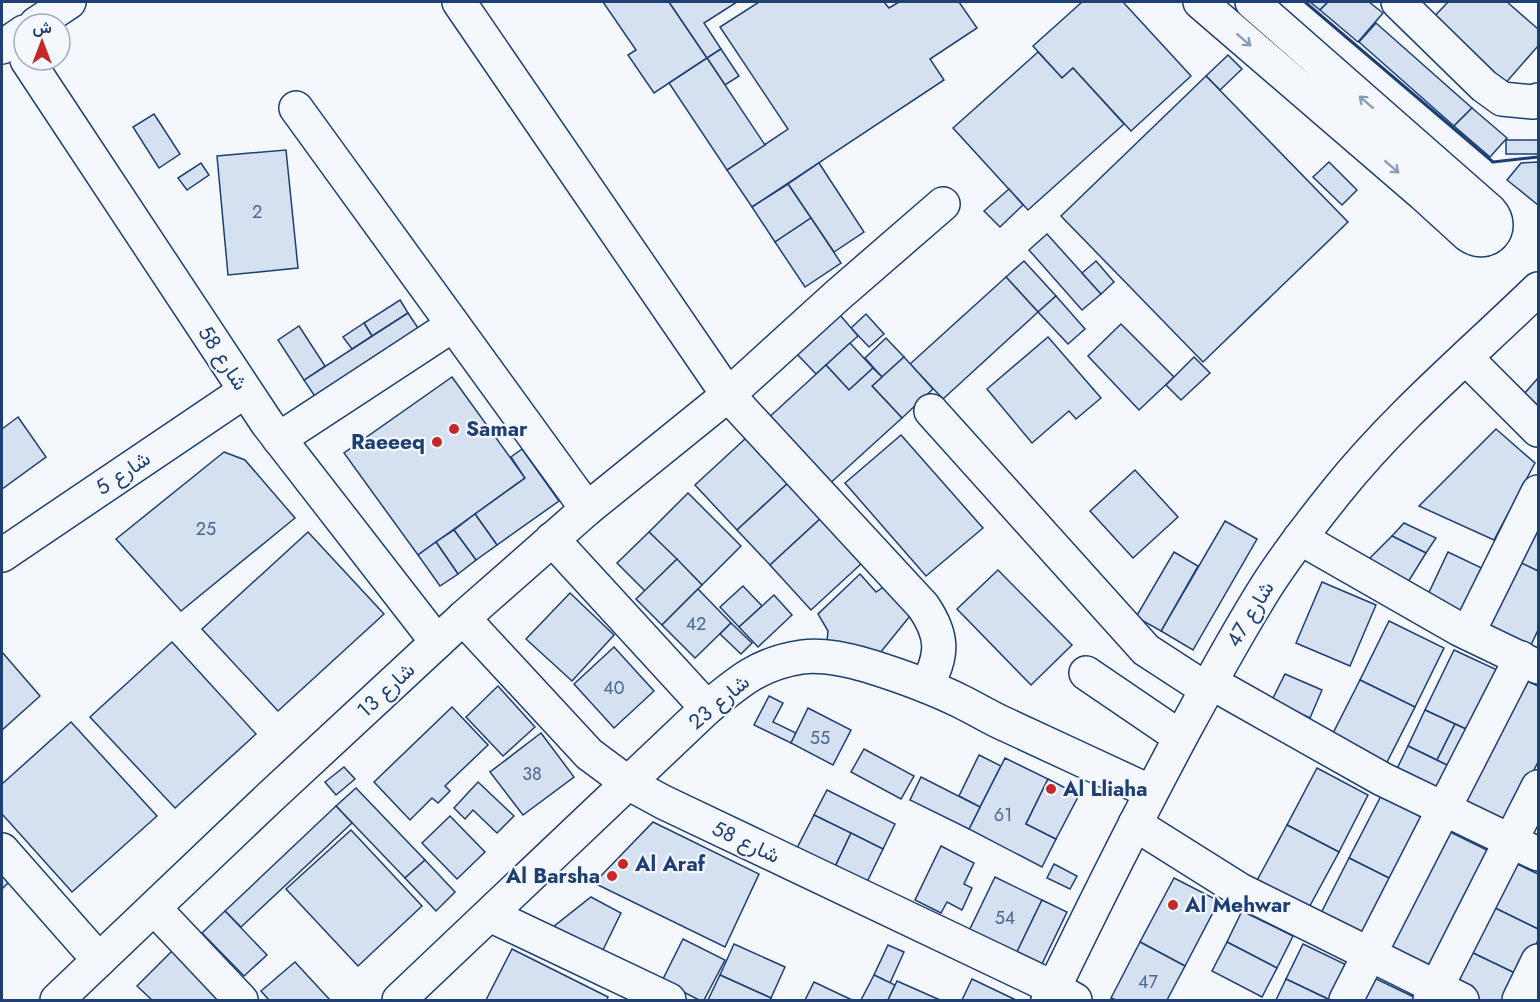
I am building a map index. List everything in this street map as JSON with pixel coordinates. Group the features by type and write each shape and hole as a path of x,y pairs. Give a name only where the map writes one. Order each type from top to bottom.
{"street":[{"path":"57,12 69,2"},
{"path":"459,2 728,395 923,606 933,620 939,636 939,654 935,671 926,686"},
{"path":"1200,2 1454,200 1252,2"},
{"path":"1398,2 1484,86 1502,99 1533,102 1539,100"},
{"name":"شارع 58","path":"40,72 244,391 437,642"},
{"path":"296,108 587,509"},
{"name":"شارع 13","path":"57,1000 437,642 587,509 728,395 943,204"},
{"name":"شارع 47","path":"1059,996 1151,792 1208,686 1268,585 1300,538 1378,444 1421,400 1539,289"},
{"path":"279,439 453,325"},
{"path":"1466,358 1539,430"},
{"name":"شارع 5","path":"2,555 244,391"},
{"path":"931,411 1146,650 1208,686 1382,779 1525,848"},
{"path":"1467,633 1539,492"},
{"path":"1300,538 1467,633 1530,662 1444,809 1346,1000"},
{"path":"552,539 708,708"},
{"name":"شارع 58","path":"464,618 589,754 628,783 1059,996"},
{"name":"شارع 23","path":"399,1000 708,708 737,683 758,670 780,661 805,657 829,657 890,673 962,702 1151,792"},
{"path":"1086,673 1180,737"},
{"path":"1135,824 1240,890 1370,955 1443,996 1525,848 1539,787"},
{"path":"2,850 99,960"},
{"path":"154,908 241,1000"},
{"path":"489,915 647,996"},
{"path":"1519,1000 1539,961"}],"building":[{"path":"603,2 669,2 707,58 654,93 628,55 636,50"},
{"path":"669,2 737,2 704,23 721,49 707,58"},
{"path":"759,2 884,2 889,8 899,2 959,2 977,28 930,59 944,80 752,207 727,170 788,129 720,27"},
{"path":"1082,2 1123,2 1191,76 1131,131 1073,68 1062,78 1033,46"},
{"path":"1310,2 1328,2 1320,10"},
{"path":"1328,2 1369,2 1383,13 1358,42 1320,10"},
{"path":"1448,2 1507,2 1538,29 1538,46 1503,86 1430,21"},
{"path":"1376,23 1472,108 1454,126 1359,42"},
{"path":"721,49 739,76 725,85 707,58"},
{"path":"1038,52 1062,78 1073,68 1124,124 1028,210 953,128"},
{"path":"1228,55 1242,69 1220,90 1206,76"},
{"path":"707,58 765,145 727,170 669,83"},
{"path":"1206,76 1348,222 1203,362 1061,216"},
{"path":"1472,108 1507,138 1490,157 1454,126"},
{"path":"154,114 180,154 159,168 133,127"},
{"path":"1506,140 1538,140 1538,154 1506,154"},
{"path":"286,150 298,268 228,275 217,156"},
{"path":"1329,162 1357,190 1342,205 1313,177"},
{"path":"1538,162 1538,205 1507,180 1521,163"},
{"path":"201,163 209,175 187,190 178,178"},
{"path":"819,163 864,232 834,252 788,184"},
{"path":"788,184 811,218 775,242 752,207"},
{"path":"1009,189 1023,205 1000,227 984,211"},
{"path":"811,218 841,263 805,287 775,242"},
{"path":"1047,234 1101,294 1082,310 1029,250"},
{"path":"1024,261 1056,296 1038,312 1006,277"},
{"path":"1096,261 1114,282 1101,294 1082,273"},
{"path":"1006,277 1038,312 943,399 910,364"},
{"path":"1056,296 1085,329 1068,344 1038,312"},
{"path":"400,300 408,313 372,336 364,323"},
{"path":"408,313 422,334 318,401 304,380"},
{"path":"866,314 884,334 869,347 851,328"},
{"path":"840,315 858,336 816,374 797,354"},
{"path":"364,323 372,336 352,349 343,337"},
{"path":"1121,324 1174,377 1139,410 1088,356"},
{"path":"299,326 325,366 304,380 278,340"},
{"path":"1048,337 1101,398 1076,419 1069,411 1032,443 987,389"},
{"path":"886,338 904,357 882,377 865,358"},
{"path":"850,343 873,368 849,390 826,365"},
{"path":"904,357 933,389 902,418 872,386"},
{"path":"1194,357 1210,373 1181,400 1166,385"},
{"path":"826,365 849,390 873,368 882,377 872,386 902,418 826,487 765,421"},
{"path":"452,377 525,478 418,555 344,453"},
{"path":"1538,378 1538,407 1524,394"},
{"path":"18,417 46,457 2,489 2,429"},
{"path":"1496,429 1535,463 1494,540 1419,506"},
{"path":"901,435 983,528 926,576 845,483"},
{"path":"746,438 788,483 737,530 695,485"},
{"path":"522,449 559,501 497,545 475,514 525,478 511,457"},
{"path":"224,452 245,460 295,518 181,611 116,539"},
{"path":"1135,470 1178,517 1133,558 1090,511"},
{"path":"788,483 821,518 770,565 737,530"},
{"path":"688,493 741,546 702,585 649,532"},
{"path":"1538,506 1538,571 1513,559"},
{"path":"475,514 497,545 476,560 454,530"},
{"path":"821,518 862,563 811,610 770,565"},
{"path":"1225,521 1257,539 1193,650 1161,631"},
{"path":"1404,523 1436,538 1426,553 1392,536"},
{"path":"454,530 476,560 458,574 436,542"},
{"path":"308,532 384,614 278,711 202,629"},
{"path":"649,532 677,559 645,591 617,563"},
{"path":"1392,536 1426,553 1405,587 1363,565"},
{"path":"436,542 458,574 440,586 418,555"},
{"path":"1174,552 1198,566 1161,631 1136,617"},
{"path":"1448,552 1488,571 1463,622 1424,603"},
{"path":"677,559 702,585 662,625 636,599"},
{"path":"1513,559 1538,571 1538,630 1530,647 1482,625"},
{"path":"998,570 1072,645 1031,685 957,609"},
{"path":"860,574 876,592 885,586 910,616 880,653 826,651 828,631 818,614"},
{"path":"1322,582 1376,605 1350,666 1296,643"},
{"path":"743,586 762,606 739,627 720,607"},
{"path":"698,589 731,623 695,658 662,625"},
{"path":"570,593 614,635 572,681 526,639"},
{"path":"774,595 792,615 758,647 739,627"},
{"path":"1389,621 1444,648 1415,707 1360,680"},
{"path":"731,623 752,643 741,654 720,634"},
{"path":"172,642 256,734 175,808 90,717"},
{"path":"614,647 654,691 614,728 574,684"},
{"path":"1454,650 1508,675 1479,735 1425,710"},
{"path":"2,652 40,696 2,730"},
{"path":"1285,674 1322,690 1310,718 1272,700"},
{"path":"1521,678 1538,686 1538,762 1506,826 1458,803"},
{"path":"1360,680 1415,707 1383,770 1328,743"},
{"path":"498,686 535,727 503,756 466,717"},
{"path":"769,696 783,703 773,722 796,733 791,743 754,725"},
{"path":"452,707 488,745 445,786 450,791 438,803 432,798 410,820 374,782"},
{"path":"808,708 851,730 833,765 791,743"},
{"path":"1425,710 1455,724 1437,760 1408,746"},
{"path":"71,722 157,816 72,892 2,814 2,784"},
{"path":"1455,724 1479,735 1461,772 1437,760"},
{"path":"541,733 574,777 523,815 490,772"},
{"path":"1408,746 1461,772 1446,802 1393,777"},
{"path":"864,749 914,776 901,799 851,772"},
{"path":"979,755 1001,766 980,807 959,796"},
{"path":"1005,758 1048,779 1026,824 1056,839 1042,867 969,829"},
{"path":"344,767 355,779 336,795 325,782"},
{"path":"1317,768 1368,795 1339,852 1287,825"},
{"path":"921,777 980,807 969,829 910,800"},
{"path":"1048,779 1079,795 1056,839 1026,824"},
{"path":"478,782 514,816 497,833 473,810 465,819 454,808"},
{"path":"356,788 425,860 405,878 336,806"},
{"path":"827,790 895,824 883,849 814,815"},
{"path":"1381,796 1433,823 1401,884 1349,858"},
{"path":"336,806 352,823 241,927 225,911"},
{"path":"814,815 851,833 834,869 796,850"},
{"path":"450,816 485,852 457,879 422,843"},
{"path":"653,822 759,874 725,947 594,883"},
{"path":"1287,825 1339,852 1306,913 1254,886"},
{"path":"1444,829 1495,854 1436,978 1384,953"},
{"path":"351,830 422,906 358,966 286,889"},
{"path":"851,833 883,849 866,884 834,869"},
{"path":"941,846 974,863 964,884 972,888 962,910 947,902 941,913 915,900"},
{"path":"1349,858 1401,884 1369,947 1317,921"},
{"path":"425,860 455,892 436,911 405,878"},
{"path":"1515,863 1538,874 1538,929 1493,907"},
{"path":"1054,864 1077,876 1070,889 1047,878"},
{"path":"2,870 11,880 2,889"},
{"path":"995,877 1042,900 1014,958 967,935"},
{"path":"1174,878 1219,901 1185,966 1140,942"},
{"path":"591,897 621,913 601,954 553,927"},
{"path":"1042,900 1067,912 1039,970 1014,958"},
{"path":"1493,907 1538,929 1538,940 1521,976 1471,952"},
{"path":"225,911 267,955 244,976 202,933"},
{"path":"1242,911 1293,936 1277,968 1227,942"},
{"path":"683,939 725,960 704,1000 699,1000 662,981"},
{"path":"1140,942 1185,966 1167,1000 1116,1000 1111,998"},
{"path":"1227,942 1277,968 1262,997 1212,971"},
{"path":"734,944 785,967 771,998 720,975"},
{"path":"1303,944 1355,969 1340,1000 1330,1000 1286,979"},
{"path":"888,945 904,952 890,983 874,975"},
{"path":"175,948 229,1000 152,1000 137,986"},
{"path":"512,949 608,997 607,1000 486,1000"},
{"path":"1471,952 1521,976 1509,1000 1473,1000 1451,990"},
{"path":"295,962 330,1000 269,1000 261,991"},
{"path":"1366,974 1418,999 1354,1000"},
{"path":"720,975 771,998 770,1000 708,1000"},
{"path":"874,975 895,985 888,1000 861,1000"},
{"path":"972,979 1016,1000 962,1000"},
{"path":"1286,979 1330,1000 1276,1000"},
{"path":"897,981 940,1000 888,1000"},
{"path":"814,982 852,1000 805,1000"}],"wall":[{"path":"1305,2 1493,162 1538,157"}],"place":[{"name":"Samar","path":"454,429"},
{"name":"Raeeeq","path":"437,442"},
{"name":"Al Lliaha","path":"1051,789"},
{"name":"Al Araf","path":"623,864"},
{"name":"Al Barsha","path":"612,876"},
{"name":"Al Mehwar","path":"1173,905"}]}
